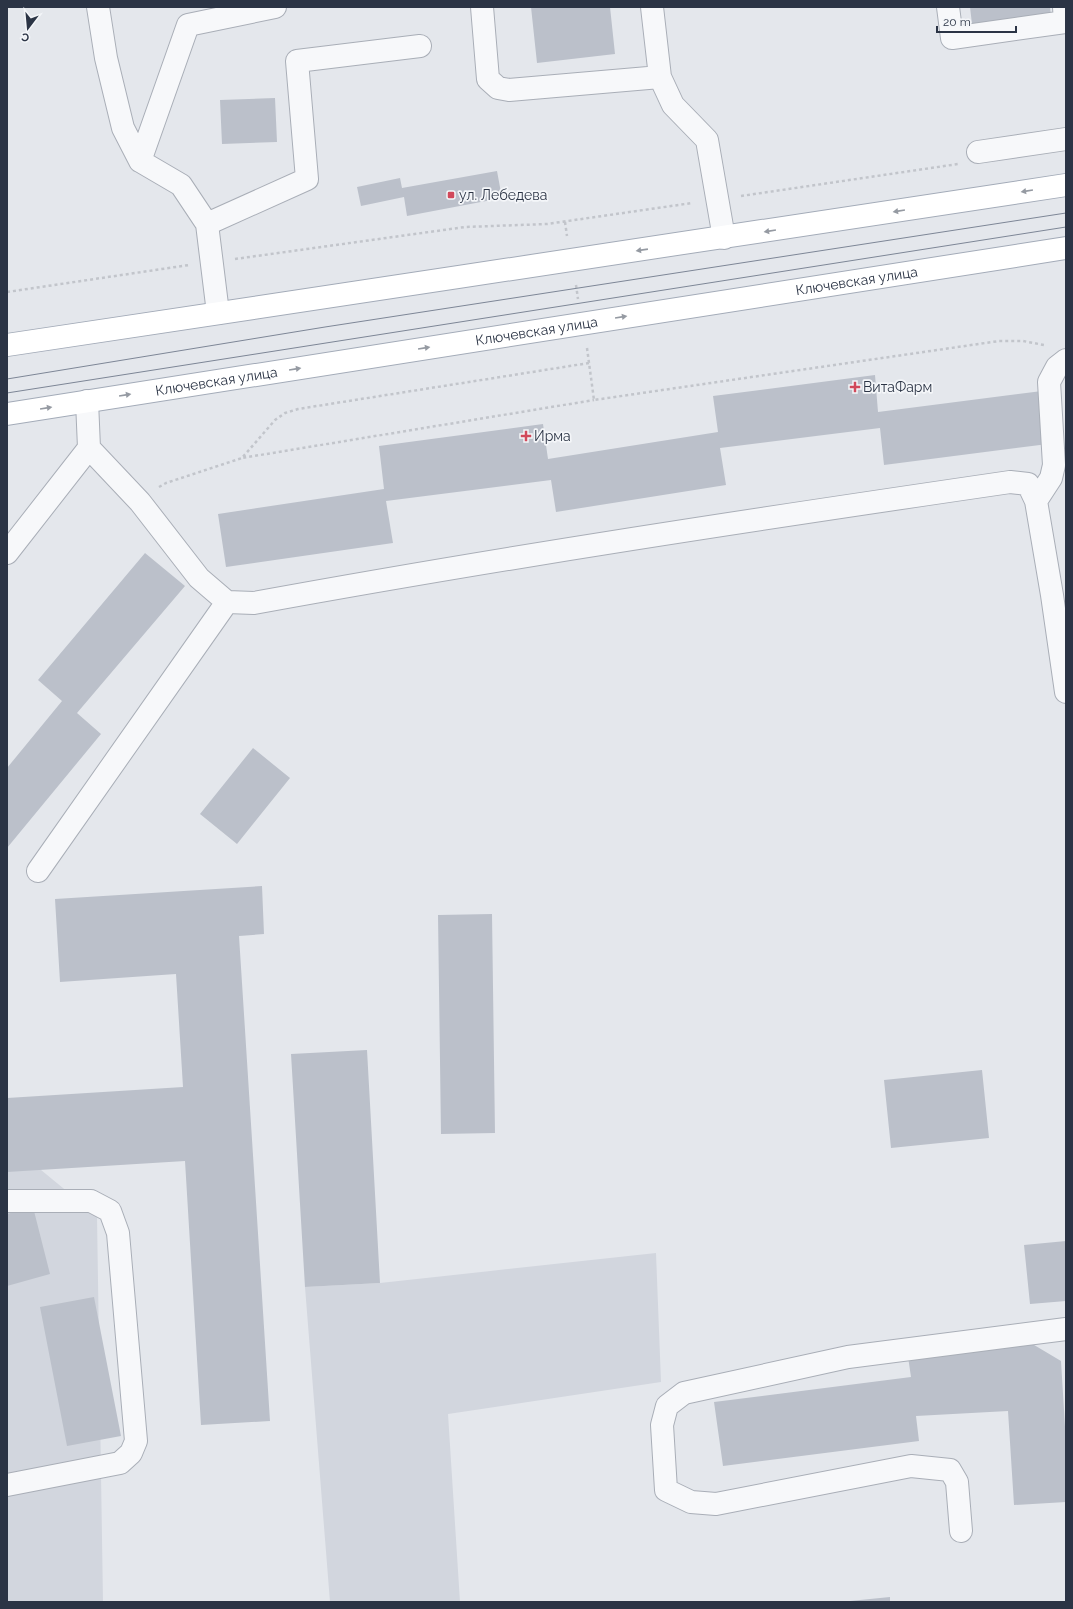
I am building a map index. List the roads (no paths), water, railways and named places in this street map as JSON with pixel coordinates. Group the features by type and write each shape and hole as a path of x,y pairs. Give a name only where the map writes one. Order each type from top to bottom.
{"main road":[{"path":"7,345 724,238 1066,185"},
{"name":"Ключевская улица","path":"7,414 1066,248"}],"street":[{"path":"140,161 188,25 275,7"},
{"path":"482,7 488,79 498,88 509,90 660,77"},
{"path":"652,7 660,77 673,104 707,140 724,238"},
{"path":"948,7 952,38 1065,22 1064,7"},
{"path":"102,11 106,58 122,128 140,161 181,185 207,224 218,313"},
{"path":"207,224 307,179 297,61 420,46"},
{"path":"969,158 1066,139"},
{"path":"1036,501 1051,478 1054,465 1049,382 1057,367 1066,360"},
{"path":"7,553 88,448 87,402"},
{"path":"88,448 140,502 199,578 227,602 254,603 413,574 609,542 1010,482 1028,484 1036,501 1059,594 1066,692"},
{"path":"38,871 227,602"},
{"path":"7,1201 91,1201 110,1211 118,1233 136,1441 131,1453 120,1463 7,1485"},
{"path":"961,1531 957,1482 950,1470 911,1466 716,1504 691,1502 666,1490 662,1425 667,1406 684,1393 848,1357 1066,1329"}],"tram line":[{"path":"7,379 325,327 1066,213"},
{"path":"7,393 1066,227"}],"place":[{"name":"ул. Лебедева","path":"451,195"},
{"name":"ВитаФарм","path":"855,387"},
{"name":"Ирма","path":"526,436"}]}
